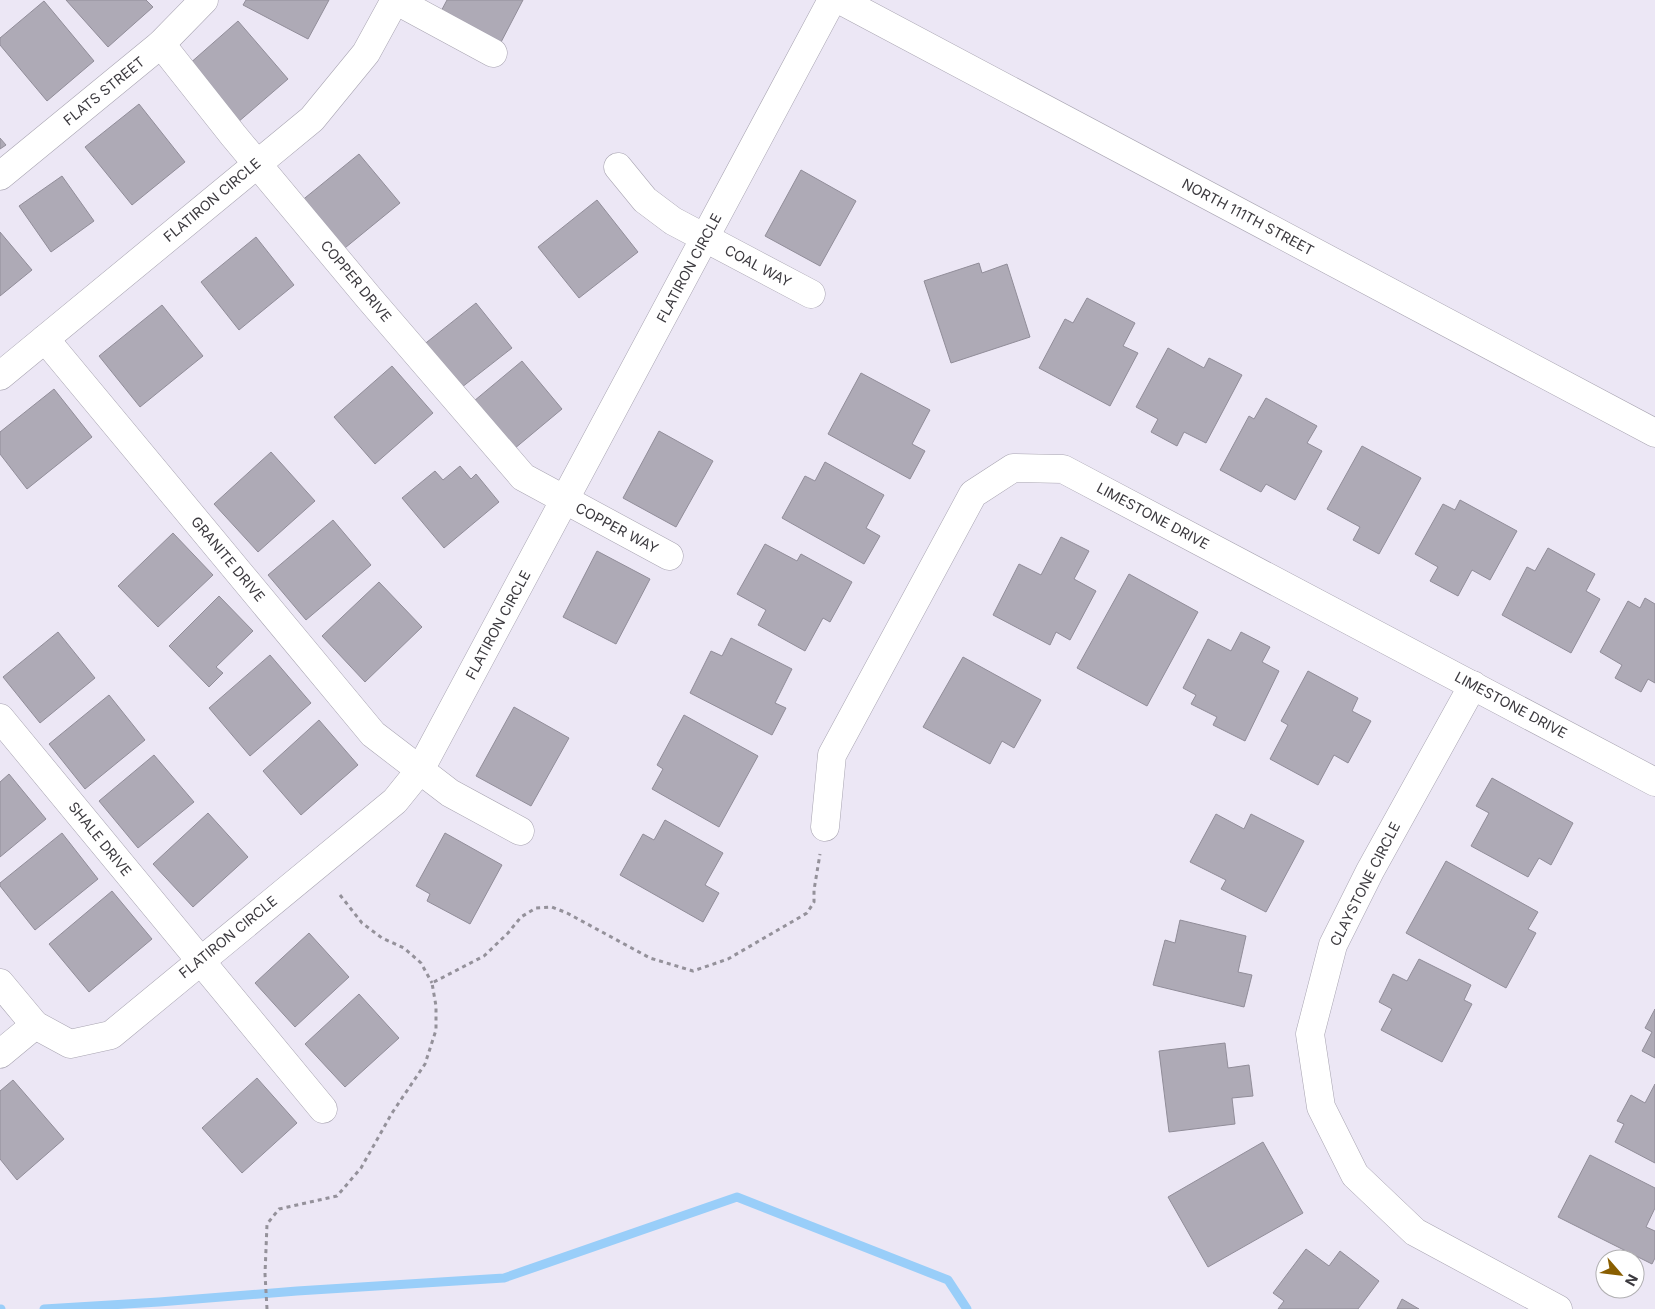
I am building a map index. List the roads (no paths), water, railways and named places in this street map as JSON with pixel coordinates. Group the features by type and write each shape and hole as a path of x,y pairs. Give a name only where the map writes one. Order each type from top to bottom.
{"street":[{"name":"FLATS STREET","path":"0,176 161,44 204,0"},
{"path":"395,0 493,53"},
{"name":"FLATIRON CIRCLE","path":"0,376 257,162 312,119 366,53 395,0"},
{"name":"FLATIRON CIRCLE","path":"0,983 35,1025 70,1044 111,1035 395,801 420,770 832,0"},
{"name":"NORTH 111TH STREET","path":"840,0 1655,433"},
{"name":"COPPER DRIVE","path":"161,44 233,135 522,477 565,501"},
{"name":"COAL WAY","path":"618,167 645,200 673,221 811,294"},
{"name":"GRANITE DRIVE","path":"45,339 373,734 450,793 520,830"},
{"name":"LIMESTONE DRIVE","path":"825,827 832,755 973,494 1013,468 1063,469 1655,782"},
{"name":"COPPER WAY","path":"565,501 669,556"},
{"name":"CLAYSTONE CIRCLE","path":"1473,685 1370,871 1333,945 1310,1034 1321,1107 1355,1175 1415,1232 1558,1309"},
{"name":"SHALE DRIVE","path":"0,718 323,1109"},
{"path":"0,1054 35,1025"}],"waterway":[{"path":"44,1309 504,1278 737,1197 948,1280 967,1309"}]}
